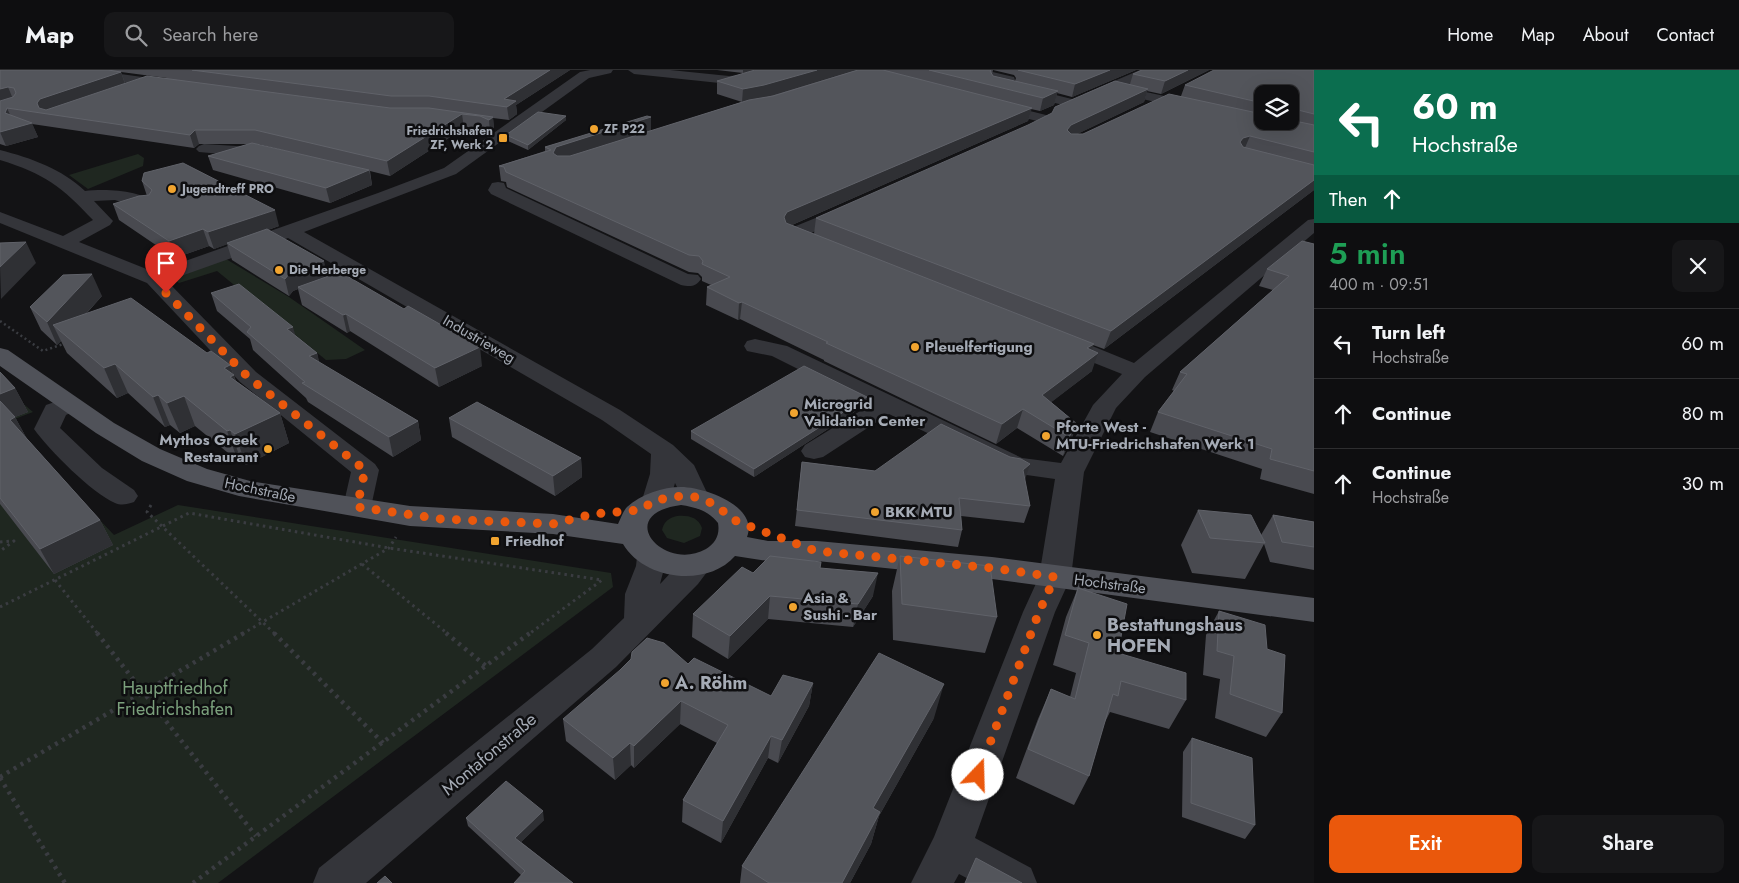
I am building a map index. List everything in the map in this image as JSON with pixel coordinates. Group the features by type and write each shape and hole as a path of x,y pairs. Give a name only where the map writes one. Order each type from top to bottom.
{"main road":[{"name":"Hochstraße","path":"0,356 105,428 151,455 197,475 249,490 410,516 553,524 645,526"},
{"path":"681,496 695,497 717,505 730,532 716,557 698,564 679,565 659,561 645,526 681,496"},
{"name":"Hochstraße","path":"730,532 768,551 816,551 992,568 1314,610"}],"street":[{"path":"65,70 188,87"},
{"path":"154,279 290,231 450,170 585,76 606,70"},
{"path":"634,70 729,80 743,79 776,70"},
{"path":"969,70 1009,80 996,84 1075,104"},
{"path":"985,104 1034,124 1151,70"},
{"path":"122,91 172,73"},
{"path":"1110,88 1208,110"},
{"path":"1143,108 1178,91"},
{"path":"495,124 512,126"},
{"path":"204,149 258,151 286,157"},
{"path":"0,155 34,166 56,176 81,197 104,221 63,243"},
{"path":"386,181 417,184 444,191"},
{"path":"498,187 497,190 688,281 691,279"},
{"path":"81,197 103,194 126,196 147,206"},
{"path":"838,252 789,235 865,202"},
{"path":"0,217 154,279 248,377 365,470 357,507"},
{"path":"932,883 951,847 1039,612 1055,577 1070,472 1105,405 1137,372 1314,224"},
{"name":"Industrieweg","path":"290,231 611,414 664,451 684,471 695,497"},
{"path":"337,284 363,273"},
{"path":"1043,334 1137,372"},
{"path":"755,346 779,351 1016,466 1070,472"},
{"path":"69,404 54,410 47,429 92,474 124,496"},
{"path":"814,451 888,404"},
{"path":"640,620 641,594 651,566 645,526 664,474 664,451"},
{"name":"Montafonstraße","path":"334,883 604,658 640,620 665,600 698,564"},
{"path":"951,847 1016,883"}],"path":[{"path":"0,321 44,351 70,342"},
{"path":"151,505 147,512 263,622 383,743"},
{"path":"0,607 189,513 389,548 602,580 193,883"},
{"path":"65,883 0,778 389,548 410,516"},
{"path":"0,551 21,538"},
{"path":"0,542 14,541"},
{"path":"362,564 486,666"},
{"path":"54,580 256,836"}],"green space":[{"path":"138,154 144,158 143,166 88,189 69,175"},
{"path":"226,259 289,297 365,350 346,359 326,360 217,271 179,283 172,278"},
{"name":"Hauptfriedhof Friedrichshafen","path":"0,384 33,412 7,422 114,535 178,505 611,573 613,587 218,883 0,883"},
{"path":"677,516 689,516 698,521 702,528 700,536 684,543 667,538 662,530 664,524 669,519"}],"building":[{"path":"0,70 108,70 121,72 40,99 37,103 39,108 46,110 147,76 390,108 429,108 493,117 489,120 480,116 462,114 387,161 255,130 195,130 190,135 7,108 5,113 32,123 0,132 0,101 13,97 16,93 14,88 0,89"},
{"path":"192,70 550,70 504,99 516,101 507,107 429,96 391,96"},
{"path":"755,70 817,70 743,89 717,81"},
{"path":"858,70 883,70 1032,108 787,212 784,217 786,223 1094,344 1087,348 1098,353 1042,395 1077,424 1069,437 1023,409 1002,424 742,302 739,303 707,287 730,277 702,264 703,261 699,256 689,255 506,172 504,167 499,166 551,150 545,147 647,116 651,117 556,147 553,153 557,156 570,156 749,100 773,96"},
{"path":"929,70 991,70 993,76 1058,91 1043,98"},
{"path":"1018,70 1110,70 1075,84"},
{"path":"1142,70 1188,70 1165,81 1133,74"},
{"path":"1214,70 1314,70 1314,114 1299,110 1299,85 1254,85 1254,101 1185,85"},
{"path":"1115,81 1148,89 1071,125 1067,130 1071,134 1083,134 1169,94 1254,112 1254,130 1299,130 1299,122 1314,125 1314,152 1250,136 1243,138 1240,142 1243,147 1314,165 1314,180 1111,331 816,218 1028,125 1052,113 1055,107"},
{"path":"538,112 566,116 528,145 506,135"},
{"path":"252,143 369,170 326,188 208,156"},
{"path":"183,163 275,210 208,232 203,229 169,241 113,204 149,195 152,190 142,181 144,173"},
{"path":"267,229 324,261 289,274 285,279 227,243"},
{"path":"1302,241 1314,244 1314,471 1270,459 1272,449 1158,412 1187,374 1180,372 1289,276 1267,269"},
{"path":"26,242 0,267 0,243"},
{"path":"340,272 404,309 408,306 480,347 435,368 298,287"},
{"path":"92,274 47,322 30,307 63,275"},
{"path":"239,284 293,327 287,329 317,353 309,356 418,421 389,437 302,383 305,382 247,332 251,327 211,293"},
{"path":"131,298 207,353 211,351 230,365 224,368 234,375 230,377 280,413 235,434 230,430 227,431 184,396 167,403 158,395 153,397 115,364 104,368 53,325"},
{"name":"Microgrid Validation Center","path":"804,366 867,397 754,469 691,431"},
{"path":"0,372 15,388 0,394"},
{"path":"0,401 15,417 10,420 100,520 40,549 0,498"},
{"path":"477,402 581,458 553,476 449,418"},
{"path":"941,424 1010,457 1021,459 1030,464 1023,470 1030,506 959,498 962,530 797,510 802,462 875,471"},
{"path":"1198,510 1251,515 1265,543 1210,538"},
{"path":"1273,515 1314,522 1314,547 1282,542"},
{"path":"770,556 821,562 820,568 878,573 858,604 770,596 730,636 693,614 742,567 753,573"},
{"path":"900,556 990,566 997,617 902,604"},
{"path":"1078,588 1127,604 1118,653 1186,673 1186,700 1121,681 1118,696 1113,694 1089,776 1028,749 1051,689 1075,699 1089,643 1065,635"},
{"path":"1219,611 1265,625 1267,649 1285,655 1282,713 1230,694 1234,656 1217,651"},
{"path":"647,638 664,643 688,664 694,658 771,696 783,675 813,683 782,740 771,736 723,821 683,800 728,725 681,701 634,746 630,743 613,758 563,719 620,670 631,659 632,652"},
{"path":"879,653 944,684 873,808 880,812 842,883 769,883 742,866"},
{"path":"1192,738 1252,758 1255,825 1191,803"},
{"path":"506,781 543,811 515,838 573,883 514,883 525,871 466,818"},
{"path":"976,858 1022,883 965,883"},
{"path":"385,876 392,883 377,883"}],"place":[{"name":"ZF P22","path":"594,129"},
{"name":"Friedrichshafen ZF, Werk 2","path":"503,138"},
{"name":"Jugendtreff PRO","path":"172,189"},
{"name":"Die Herberge","path":"279,270"},
{"name":"Pleuelfertigung","path":"915,347"},
{"name":"Microgrid Validation Center","path":"794,413"},
{"name":"Pforte West - MTU-Friedrichshafen Werk 1","path":"1046,436"},
{"name":"Mythos Greek Restaurant","path":"268,449"},
{"name":"BKK MTU","path":"875,512"},
{"name":"Friedhof","path":"495,541"},
{"name":"Asia & Sushi - Bar","path":"793,607"},
{"name":"Bestattungshaus HOFEN","path":"1097,635"},
{"name":"A. Röhm","path":"665,683"}],"route":[{"path":"166,293 248,377 365,470 357,507 441,519 553,524 593,514 640,510 656,500 681,496 695,497 717,505 730,518 741,523 816,551 992,568 1055,577 1039,612 978,775"}]}
